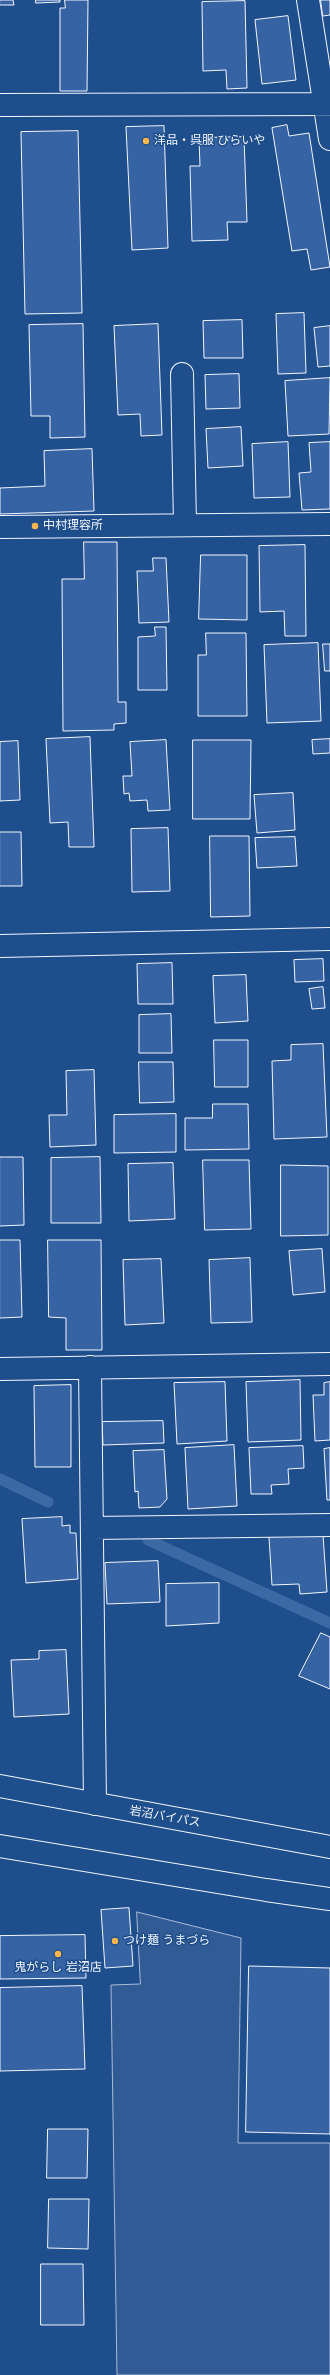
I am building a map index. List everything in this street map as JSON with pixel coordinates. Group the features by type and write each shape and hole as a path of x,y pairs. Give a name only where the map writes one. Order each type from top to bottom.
{"main road":[{"path":"308,0 327,104 330,139"},
{"path":"0,105 327,104"},
{"path":"182,374 185,525"},
{"path":"0,527 330,524"},
{"path":"0,946 330,939"},
{"path":"0,1369 330,1364"},
{"path":"90,1367 95,1804"},
{"path":"92,1528 330,1525"},
{"name":"岩沼バイパス","path":"0,1786 330,1847"},
{"path":"0,1846 266,1890 330,1899"}],"shaded area":[{"path":"137,1912 241,1938 238,2143 330,2143 330,2375 117,2375 111,1985 140,1984"}],"building":[{"path":"0,0 13,0 14,5 0,5"},
{"path":"36,0 60,0 60,2 36,3"},
{"path":"65,0 88,0 87,91 60,91 60,8 65,8"},
{"path":"321,0 330,0 330,15 323,16"},
{"path":"245,1 247,88 227,89 226,70 203,71 202,2"},
{"path":"288,16 296,80 262,84 255,20"},
{"path":"287,125 289,136 309,133 330,267 311,270 307,249 292,251 272,128"},
{"path":"164,126 168,248 132,250 126,127"},
{"path":"78,131 82,313 25,314 21,132"},
{"path":"244,137 247,222 227,222 228,240 192,241 190,166 200,166 199,138"},
{"path":"304,313 306,373 278,374 276,314"},
{"path":"242,320 243,358 204,358 203,321"},
{"path":"83,324 85,437 50,438 50,416 31,416 29,325"},
{"path":"158,324 162,435 141,436 140,414 118,415 114,326"},
{"path":"330,326 330,366 318,367 314,328"},
{"path":"239,374 240,408 206,409 205,375"},
{"path":"330,378 329,434 288,436 285,381"},
{"path":"241,427 243,466 208,468 206,429"},
{"path":"288,442 290,497 254,498 252,444"},
{"path":"330,442 330,509 302,510 299,473 311,472 309,443"},
{"path":"92,449 94,511 0,514 0,488 45,486 44,451"},
{"path":"84,542 117,542 118,702 126,702 126,723 114,724 114,730 63,731 62,579 84,579"},
{"path":"305,545 306,636 285,636 284,611 260,612 259,546"},
{"path":"201,555 247,555 247,620 199,619"},
{"path":"153,558 166,558 169,622 139,623 137,571 153,571"},
{"path":"155,627 166,627 167,690 138,690 138,637 155,636"},
{"path":"206,633 246,633 247,716 198,716 198,655 206,655"},
{"path":"318,643 321,721 267,723 264,645"},
{"path":"323,644 330,644 330,671 325,671"},
{"path":"90,737 94,847 69,847 68,822 50,823 46,739"},
{"path":"330,739 330,753 313,754 312,740"},
{"path":"166,740 170,810 148,811 147,800 130,801 129,793 124,794 123,776 132,776 130,742"},
{"path":"193,740 251,740 250,819 193,819"},
{"path":"18,741 20,800 0,801 0,742"},
{"path":"293,793 295,830 257,833 254,795"},
{"path":"168,828 170,891 132,892 131,829"},
{"path":"0,832 21,832 22,886 0,886"},
{"path":"210,836 249,836 250,916 211,917"},
{"path":"295,837 297,866 257,868 255,838"},
{"path":"323,959 324,981 295,982 294,960"},
{"path":"172,963 173,1004 138,1004 137,964"},
{"path":"246,975 248,1021 215,1023 213,976"},
{"path":"323,987 325,1008 312,1009 309,989"},
{"path":"171,1014 172,1053 139,1053 139,1015"},
{"path":"214,1040 248,1040 248,1087 215,1087"},
{"path":"323,1044 327,1137 274,1139 272,1061 291,1060 291,1045"},
{"path":"139,1062 173,1062 174,1102 140,1103"},
{"path":"94,1070 96,1145 50,1147 49,1115 67,1115 66,1071"},
{"path":"213,1104 248,1104 249,1149 185,1150 185,1118 212,1118"},
{"path":"176,1114 176,1152 114,1153 114,1115"},
{"path":"0,1157 23,1157 24,1225 0,1226"},
{"path":"100,1157 101,1223 51,1223 51,1158"},
{"path":"203,1160 249,1160 251,1229 205,1230"},
{"path":"173,1163 175,1219 129,1221 128,1164"},
{"path":"281,1165 328,1166 328,1235 281,1236"},
{"path":"0,1240 20,1240 22,1317 0,1318"},
{"path":"48,1240 101,1240 102,1350 66,1350 66,1318 49,1317"},
{"path":"322,1249 325,1292 293,1295 289,1251"},
{"path":"250,1258 252,1322 211,1323 209,1260"},
{"path":"161,1259 164,1323 125,1325 123,1260"},
{"path":"300,1380 301,1440 248,1442 246,1382"},
{"path":"225,1382 227,1441 177,1444 174,1383"},
{"path":"330,1382 330,1440 315,1441 313,1395 324,1395 324,1383"},
{"path":"71,1385 71,1467 35,1467 34,1386"},
{"path":"163,1421 164,1443 103,1445 102,1422"},
{"path":"234,1445 237,1506 188,1509 185,1448"},
{"path":"303,1446 304,1468 288,1469 289,1484 271,1485 272,1494 251,1494 249,1448"},
{"path":"330,1448 330,1500 327,1500 324,1449"},
{"path":"164,1450 167,1499 160,1507 139,1508 138,1491 135,1492 133,1451"},
{"path":"62,1517 62,1526 70,1525 70,1533 76,1533 78,1579 26,1583 22,1519"},
{"path":"323,1535 327,1592 300,1594 299,1584 272,1585 269,1537"},
{"path":"158,1561 160,1602 107,1604 105,1563"},
{"path":"219,1583 219,1623 166,1626 166,1584"},
{"path":"321,1633 330,1637 330,1689 299,1676"},
{"path":"66,1650 69,1714 14,1717 11,1660 39,1659 39,1651"},
{"path":"129,1908 133,1966 105,1968 101,1910"},
{"path":"85,1935 86,1978 0,1979 0,1936"},
{"path":"249,1966 330,1968 330,2134 246,2132"},
{"path":"82,1986 85,2069 0,2071 0,1988"},
{"path":"48,2129 88,2129 87,2178 47,2178"},
{"path":"49,2199 89,2199 88,2249 48,2248"},
{"path":"41,2264 83,2264 84,2325 41,2325"}],"waterway":[{"path":"0,1479 48,1502"},
{"path":"148,1540 330,1623"}],"place":[{"name":"洋品・呉服 ひらいや","path":"146,141"},
{"name":"中村理容所","path":"35,526"},
{"name":"つけ麺 うまづら","path":"115,1941"},
{"name":"鬼がらし 岩沼店","path":"58,1954"}]}
